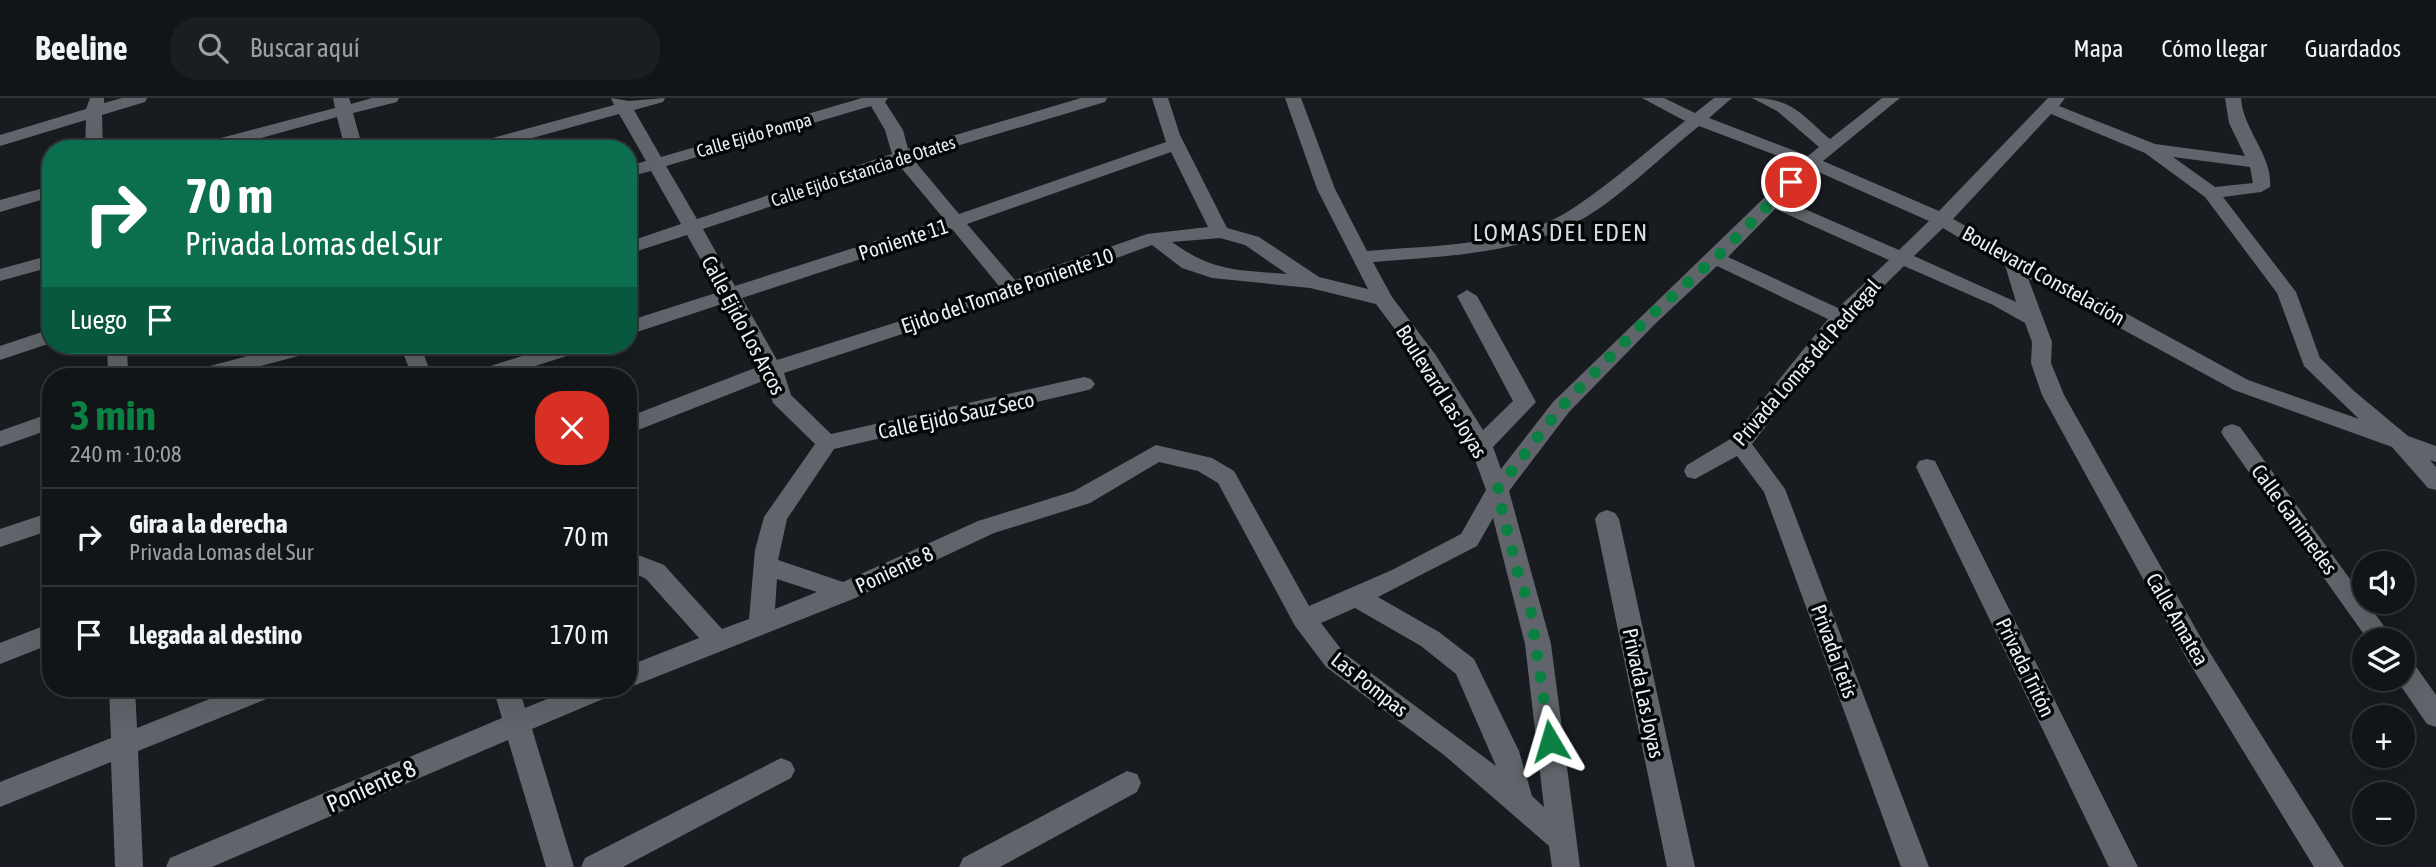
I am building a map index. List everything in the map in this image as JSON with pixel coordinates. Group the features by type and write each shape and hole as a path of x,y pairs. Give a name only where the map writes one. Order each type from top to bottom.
{"street":[{"path":"0,141 95,105 139,98"},
{"path":"228,140 343,103 391,98"},
{"path":"502,140 621,103 657,98"},
{"path":"877,98 899,140 902,157 1011,288"},
{"name":"Calle Ejido Pompa","path":"637,170 877,98"},
{"name":"Calle Ejido Estancia de Otates","path":"637,245 902,157 1099,98"},
{"path":"1160,98 1177,144 1220,232"},
{"name":"Boulevard Las Joyas","path":"1293,98 1326,189 1361,257 1383,299 1427,359 1480,445 1497,490 1538,644 1566,867"},
{"name":"Boulevard Constelación","path":"1650,98 1695,121 1810,163 1943,218 2013,261 2241,385 2436,454"},
{"path":"1361,257 1497,244 1560,225 1581,212 1724,98"},
{"path":"1760,98 1783,107 1829,147"},
{"path":"1304,619 1357,597 1468,540 1497,490 1561,407 1647,319 1715,258 1810,163 1892,98"},
{"path":"2211,193 2261,187 2263,181 2258,163 2234,120 2233,98"},
{"path":"343,103 352,140"},
{"name":"Calle Ejido Los Arcos","path":"621,103 772,369 781,398 827,443"},
{"path":"2053,103 2151,149 2211,193 2286,292 2311,361 2346,396 2399,440 2436,482"},
{"name":"Privada Lomas del Pedregal","path":"1695,471 1740,444 1840,317 1897,258 1943,218 2053,103"},
{"path":"94,140 95,105"},
{"name":"Poniente 11","path":"637,325 954,222 1177,144"},
{"path":"2151,149 2258,163"},
{"path":"0,206 42,194"},
{"path":"1771,201 2000,301 2032,319"},
{"name":"Ejido del Tomate Poniente 10","path":"637,422 772,369 977,303 1011,288 1154,238 1220,232 1252,241 1312,282 1383,299"},
{"path":"1154,238 1189,264 1219,274 1312,282"},
{"path":"1715,258 1840,317"},
{"name":"Calle Amatea","path":"2013,261 2042,342 2041,363 2053,395 2196,652 2330,867"},
{"path":"0,275 42,263"},
{"path":"1467,296 1525,402 1545,430"},
{"path":"0,352 42,339"},
{"path":"228,368 280,354"},
{"path":"507,368 550,354"},
{"name":"Calle Ejido Sauz Seco","path":"827,443 1084,384"},
{"path":"1480,445 1525,402"},
{"path":"0,439 42,424"},
{"name":"Calle Ganimedes","path":"2232,432 2373,628"},
{"path":"761,624 765,565 776,517 827,443"},
{"name":"Privada Tetis","path":"1740,444 1774,489 1916,867"},
{"name":"Poniente 8","path":"637,673 844,592 986,527 1082,497 1156,453"},
{"name":"Las Pompas","path":"1156,453 1204,464 1226,477 1304,619 1335,660 1454,747 1562,839"},
{"name":"Privada Tritón","path":"1927,467 2124,867"},
{"name":"Privada Las Joyas","path":"1607,519 1681,867"},
{"path":"0,538 42,524"},
{"path":"637,564 655,572 718,641"},
{"path":"765,565 844,592"},
{"path":"1357,597 1430,639 1465,667 1505,751 1520,803"},
{"path":"0,654 42,637"},
{"path":"2415,686 2436,716"},
{"path":"122,697 129,867"},
{"path":"0,795 243,697"},
{"path":"508,697 560,867"},
{"name":"Poniente 8","path":"180,867 338,801 514,722 578,697"},
{"path":"595,867 781,770"},
{"path":"973,867 1127,783"}],"district":[{"name":"LOMAS DEL EDEN","path":"1561,232"}],"route":[{"path":"1550,741 1538,644 1497,490 1561,407 1647,319 1724,250 1791,182"}]}
